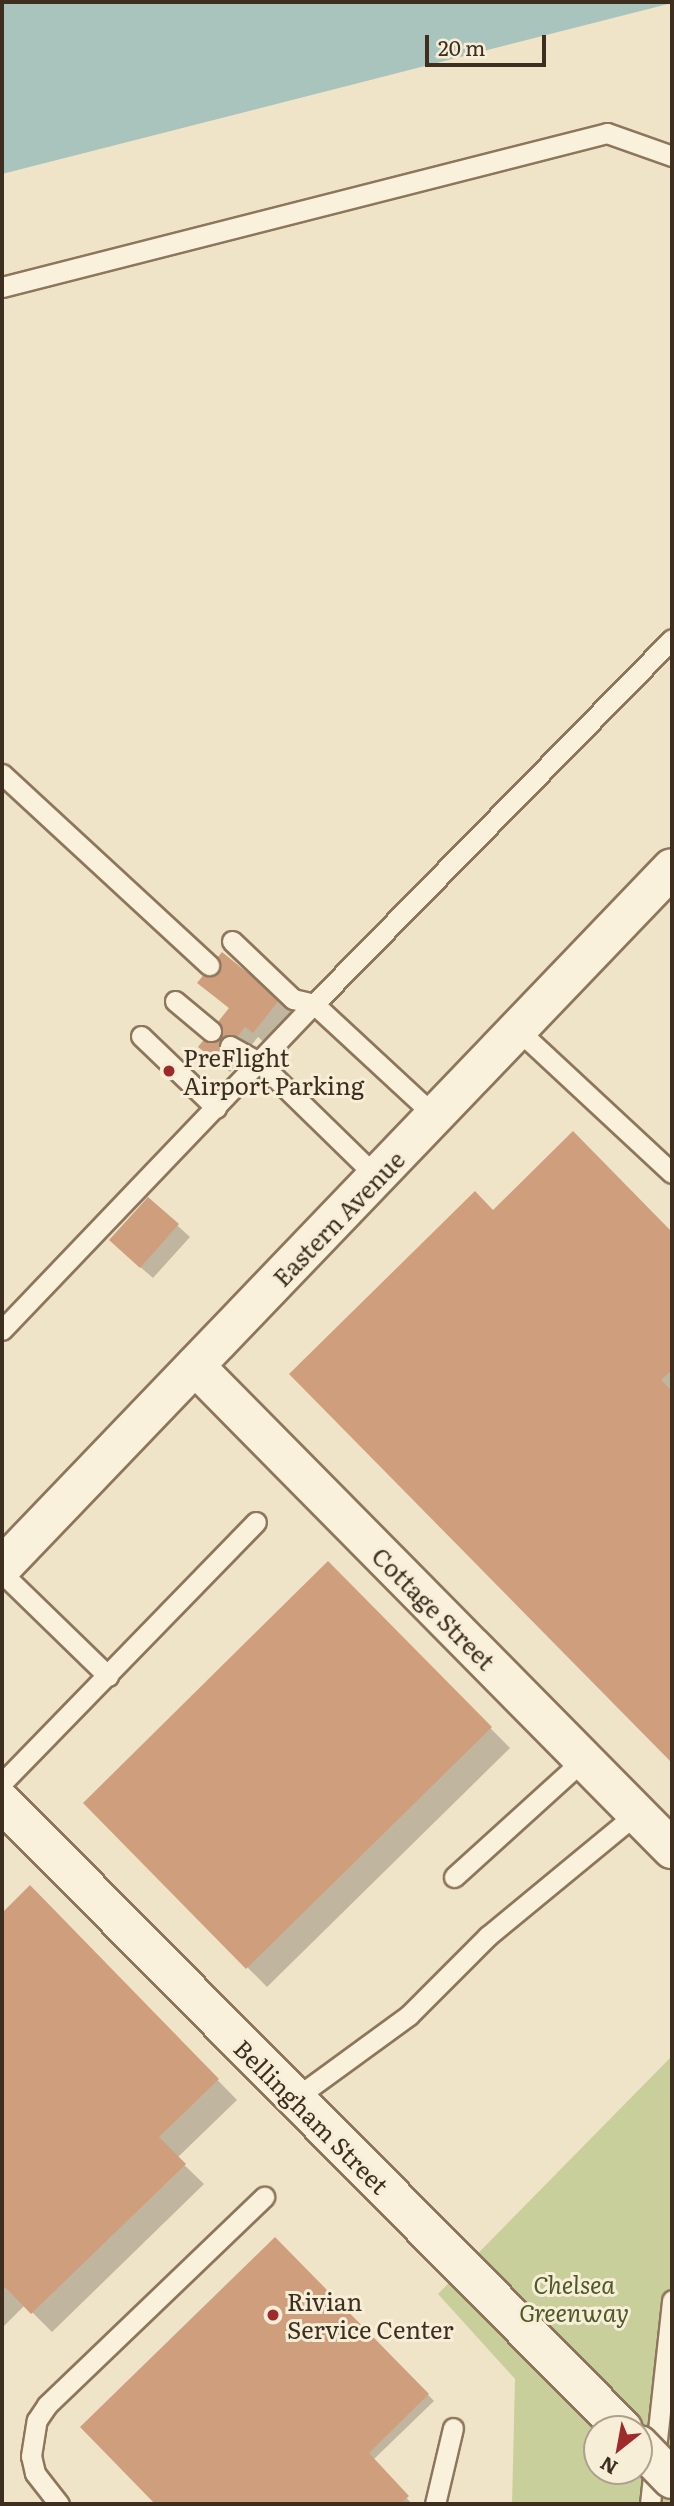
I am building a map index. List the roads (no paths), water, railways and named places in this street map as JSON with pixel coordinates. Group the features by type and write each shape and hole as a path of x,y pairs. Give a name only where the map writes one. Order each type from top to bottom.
{"street":[{"name":"Eastern Avenue","path":"2,1567 672,868"},
{"name":"Cottage Street","path":"195,1366 672,1849"},
{"name":"Bellingham Street","path":"2,1802 609,2415"},
{"name":"Bellingham Street","path":"653,2460 672,2479"}],"lane":[{"path":"2,287 607,133 672,156"},
{"path":"2,1330 314,1003 672,639"},
{"path":"2,774 209,965"},
{"path":"232,940 293,999 314,1003 435,1116"},
{"path":"175,1000 211,1031"},
{"path":"518,1030 672,1173"},
{"path":"141,1036 215,1108"},
{"path":"230,1046 259,1062 377,1177"},
{"path":"2,1783 256,1522"},
{"path":"2,1573 108,1676"},
{"path":"454,1877 584,1759"},
{"path":"294,2099 409,2015 488,1936 637,1814"},
{"path":"48,2501 35,2473 31,2456 37,2420 47,2405 264,2197"},
{"path":"650,2504 672,2300"},
{"path":"436,2504 453,2428"}],"water":[{"path":"2,2 672,2 672,3 2,174"}],"place":[{"name":"PreFlight Airport Parking","path":"169,1071"},
{"name":"Rivian Service Center","path":"273,2315"}],"park label":[{"name":"Chelsea Greenway","path":"574,2298"}]}
